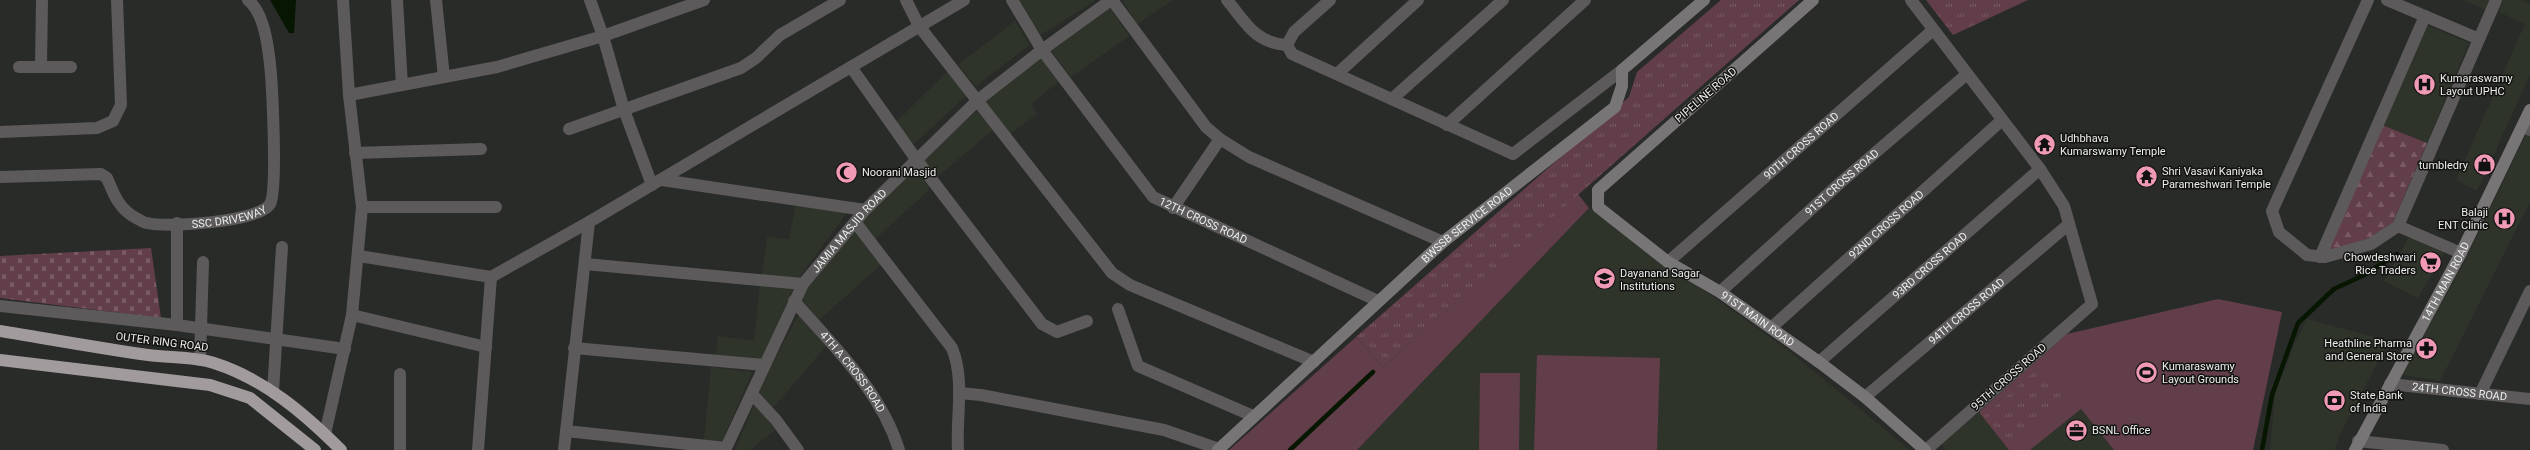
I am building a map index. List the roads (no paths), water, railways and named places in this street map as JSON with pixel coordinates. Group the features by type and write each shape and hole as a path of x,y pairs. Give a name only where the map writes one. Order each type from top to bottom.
{"highway":[{"name":"OUTER RING ROAD","path":"0,332 149,355 213,362 259,382 294,406 341,450"},
{"path":"0,360 210,385 250,398 315,450"}],"street":[{"path":"41,67 42,0"},
{"path":"0,132 97,128 113,122 121,105 117,0"},
{"name":"SSC DRIVEWAY","path":"0,177 101,174 108,178 114,198 135,218 148,224 248,217 264,211 271,202 274,175 269,56 257,12 248,0"},
{"path":"325,434 352,315 359,256 362,207 354,153 343,0"},
{"path":"397,0 402,85"},
{"path":"436,0 444,77"},
{"path":"590,0 603,36 624,110 657,182"},
{"path":"349,96 497,67 603,36 704,0"},
{"path":"568,129 741,68 756,58 780,35 840,0"},
{"path":"906,0 919,26 1106,266 1119,278 1314,362"},
{"path":"359,256 491,277 589,222 964,0"},
{"name":"12TH CROSS ROAD","path":"1012,0 1042,50 1153,197 1173,208 1378,301"},
{"path":"1112,0 1206,127 1220,139 1249,157 1443,242"},
{"name":"JAMIA MASJID ROAD","path":"725,449 803,284 865,210 978,100 1042,50 1112,0"},
{"path":"1227,0 1254,34 1273,44 1287,45"},
{"path":"1287,45 1294,32 1330,0"},
{"path":"1337,74 1418,0"},
{"path":"1392,99 1503,0"},
{"path":"1447,125 1585,0"},
{"path":"1287,45 1292,54 1514,154 1622,70 1704,0"},
{"name":"PIPELINE ROAD","path":"1598,190 1813,0"},
{"path":"1911,0 2040,169 2064,206 2069,224"},
{"path":"2368,0 2272,211 2279,232 2307,255 2320,257 2371,244 2398,226 2496,0"},
{"path":"2387,0 2479,39"},
{"path":"2320,257 2424,16"},
{"name":"90TH CROSS ROAD","path":"1668,262 1933,30"},
{"path":"19,67 71,67"},
{"path":"851,67 916,159 1042,324 1057,332 1087,321"},
{"name":"BWSSB SERVICE ROAD","path":"1219,449 1443,242 1615,107 1620,98 1622,70"},
{"name":"91ST CROSS ROAD","path":"1720,292 1967,74"},
{"name":"14TH MAIN ROAD","path":"2356,446 2461,253 2526,129 2530,110"},
{"name":"92ND CROSS ROAD","path":"1770,328 2002,120"},
{"path":"1173,208 1220,139"},
{"path":"354,153 481,149"},
{"name":"93RD CROSS ROAD","path":"1819,362 2040,169"},
{"path":"657,182 865,210"},
{"name":"91ST MAIN ROAD","path":"1598,190 1598,207 1668,262 1720,292 1819,362 1865,397 1926,450"},
{"path":"362,207 496,207"},
{"path":"564,450 589,222"},
{"path":"855,222 948,340 956,356 959,393 959,450"},
{"path":"177,223 177,325"},
{"name":"95TH CROSS ROAD","path":"1926,450 2092,304 2069,224"},
{"name":"94TH CROSS ROAD","path":"1865,397 2069,224"},
{"path":"2398,226 2461,253"},
{"path":"273,392 282,247"},
{"path":"200,360 203,262"},
{"path":"585,264 803,284"},
{"path":"478,450 491,277"},
{"path":"2480,394 2530,291"},
{"name":"4TH A CROSS ROAD","path":"794,301 872,392 892,425 899,450"},
{"path":"0,306 177,325 345,349"},
{"path":"1118,309 1138,366 1253,416"},
{"path":"352,315 486,347"},
{"path":"574,348 764,365"},
{"path":"400,374 400,450"},
{"name":"24TH CROSS ROAD","path":"2390,384 2530,399"},
{"path":"959,393 981,395 1164,430 1219,449"},
{"path":"752,394 776,420 798,450"},
{"path":"566,431 725,449"},
{"path":"2356,446 2443,450"}],"waterway":[{"path":"2262,450 2272,395 2298,323 2334,289 2364,275 2397,254"},
{"path":"1290,450 1373,372"}],"place":[{"name":"Kumaraswamy Layout UPHC","path":"2425,84"},
{"name":"Udhbhava Kumarswamy Temple","path":"2044,144"},
{"name":"tumbledry","path":"2484,165"},
{"name":"Noorani Masjid","path":"847,172"},
{"name":"Shri Vasavi Kaniyaka Parameshwari Temple","path":"2146,177"},
{"name":"Balaji ENT Clinic","path":"2504,218"},
{"name":"Chowdeshwari Rice Traders","path":"2431,263"},
{"name":"Dayanand Sagar Institutions","path":"1604,279"},
{"name":"Heathline Pharma and General Store","path":"2427,349"},
{"name":"Kumaraswamy Layout Grounds","path":"2147,372"},
{"name":"State Bank of India","path":"2334,401"},
{"name":"BSNL Office","path":"2076,430"}]}
